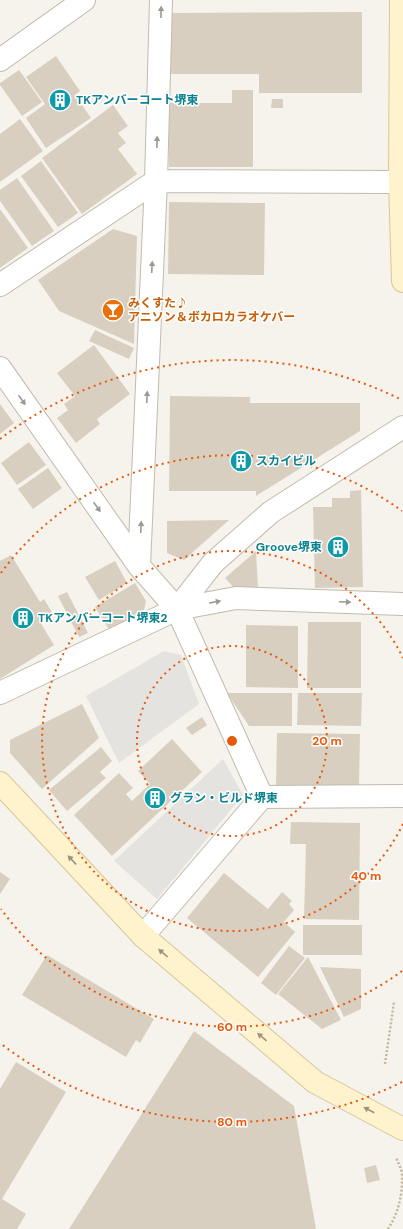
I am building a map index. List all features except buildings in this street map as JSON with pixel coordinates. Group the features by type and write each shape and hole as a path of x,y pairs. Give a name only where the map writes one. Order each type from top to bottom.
{"street":[{"path":"0,60 84,0"},
{"path":"139,566 156,181 161,0"},
{"path":"401,0 400,182 403,280"},
{"path":"0,285 156,181 400,182"},
{"path":"0,368 139,566 177,609 262,797"},
{"path":"177,609 213,563 271,512 403,427"},
{"path":"0,693 177,609 236,598 403,604"},
{"path":"0,783 143,936 316,1082 403,1129"},
{"path":"143,936 262,797 403,796"}],"path":[{"path":"386,1064 394,1002"},
{"path":"388,1229 395,1218 402,1196 402,1175 396,1157"}],"shaded area":[{"path":"164,651 181,655 199,704 119,763 86,696"},
{"path":"223,759 243,795 157,899 114,861"}],"place":[{"name":"TKアンバーコート堺東","path":"60,100"},
{"name":"みくすた♪ アニソン＆ボカロカラオケバー","path":"113,310"},
{"name":"スカイビル","path":"241,461"},
{"name":"Groove堺東","path":"338,547"},
{"name":"TKアンバーコート堺東2","path":"23,618"},
{"name":"グラン・ビルド堺東","path":"155,798"}]}
